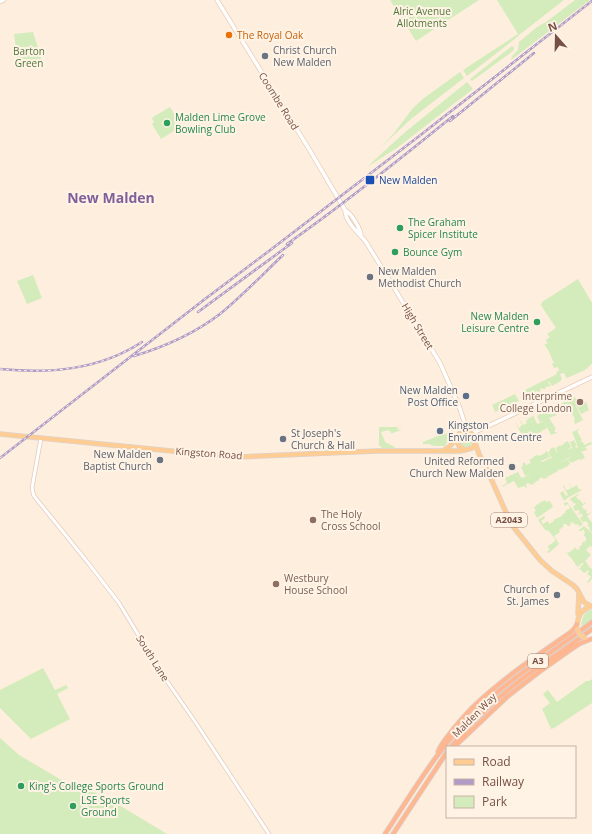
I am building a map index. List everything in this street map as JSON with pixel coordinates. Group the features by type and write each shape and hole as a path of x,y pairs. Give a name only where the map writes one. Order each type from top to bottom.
{"highway":[{"name":"Malden Way","path":"385,834 436,756 467,719 514,678 592,622"},
{"path":"436,756 440,747 472,708 509,676 577,627"},
{"name":"Malden Way","path":"453,746 468,726 500,696 528,674 592,629"},
{"path":"453,746 508,696 539,672 579,644 592,639"},
{"path":"393,834 446,754"}],"main road":[{"name":"Coombe Road","path":"217,0 341,202"},
{"name":"High Street","path":"341,202 345,213 355,230 361,236 409,311 440,363 460,406 464,421 469,431"},
{"path":"444,450 449,447 463,432 475,432 592,377"},
{"path":"464,421 458,436 458,444 461,448 479,454"},
{"path":"467,449 473,447 478,435 484,428"},
{"path":"469,431 474,434 476,441"},
{"name":"Kingston Road","path":"0,434 232,457 324,453 444,450 459,451 467,449"},
{"name":"A2043","path":"476,441 479,454 508,519 540,560 552,571 573,585 587,604 591,606"},
{"path":"579,593 577,627 580,634 585,638 592,639"},
{"path":"578,617 582,611 591,606"}],"street":[{"path":"0,2 4,0"},
{"name":"South Lane","path":"41,438 32,488 34,496 119,603 162,674 269,834"}],"green space":[{"name":"Alric Avenue Allotments","path":"390,0 479,0 416,41"},
{"path":"497,0 564,0 467,76 463,70 518,34"},
{"path":"575,0 590,0 511,60 512,56 518,50 519,42"},
{"name":"Barton Green","path":"33,32 42,65 39,67 20,68 18,66 14,34"},
{"path":"512,46 514,48 513,51 472,81 470,79"},
{"path":"460,72 464,78 411,119 381,147 413,108 424,98"},
{"path":"467,82 473,89 397,148 367,167 404,133"},
{"name":"Malden Lime Grove Bowling Club","path":"170,107 182,126 161,139 152,124 154,122 152,119"},
{"path":"33,275 42,298 27,304 17,281"},
{"path":"578,279 592,303 592,364 587,368 588,369 585,369 567,379 564,373 560,374 562,379 561,381 552,386 549,381 548,382 551,386 545,387 546,389 542,388 540,389 541,391 537,391 534,394 531,393 531,395 524,399 521,392 557,374 556,372 559,371 558,367 554,368 552,364 554,363 551,356 544,345 548,343 546,340 550,337 547,334 556,328 541,305 542,302"},
{"path":"515,394 519,401 507,406 506,405 501,409 500,408 496,413 492,405"},
{"path":"567,395 570,400 575,397 579,404 586,402 589,410 581,414 577,406 579,405 576,406 583,420 575,424 575,420 570,409 567,410 565,408 561,411 556,400 557,399 560,405 564,402 562,398 565,402 569,400"},
{"path":"544,405 546,410 549,408 550,410 553,409 553,407 557,415 549,418 556,429 554,430 555,432 557,433 551,435 544,421 540,422 537,416 540,414 537,409 538,408 541,413 547,413"},
{"path":"531,411 537,424 544,421 547,428 535,435 536,439 534,436 529,439 525,437 523,439 514,419 519,428 522,425 518,417 523,425 527,423 526,421 528,420 525,414 528,419 533,416"},
{"path":"379,427 399,427 397,428 398,430 401,430 393,433 389,430 381,432 385,442 395,448 380,447"},
{"path":"457,428 452,436 450,435 448,437 449,439 445,446 423,444 423,442 443,434 444,435"},
{"path":"579,429 577,431 582,440 581,442 583,442 584,445 591,442 592,444 585,447 587,450 580,452 582,452 585,458 571,463 568,459 570,464 568,466 560,470 559,469 547,477 546,475 546,479 543,479 542,477 533,485 530,485 529,483 526,484 527,488 525,486 518,488 514,481 502,487 507,483 505,478 518,472 522,478 533,473 525,476 521,467 523,466 522,464 524,462 526,465 531,463 529,460 534,456 539,456 547,451 550,457 541,461 542,462 553,457 551,457 548,452 550,449 554,447 558,454 556,448 568,441 571,447 567,450 572,448 570,442 574,440 577,446 575,446 576,448 578,447 572,432"},
{"path":"466,433 471,435 473,440 471,445 466,447 461,445 459,440 461,435"},
{"path":"569,483 572,488 577,485 579,490 582,490 564,501 560,493 563,491 566,496 568,495 563,486 564,485 566,490 570,489"},
{"path":"580,493 576,497 583,504 585,502 586,503 582,506 584,510 585,509 587,511 587,514 592,512 587,516 592,523 592,532 587,525 589,524 586,521 583,522 580,518 583,516 581,513 579,515 578,514 580,512 578,510 575,511 573,507 576,504 575,503 572,505 574,503 570,500"},
{"path":"545,500 546,502 550,501 553,507 537,518 534,512 536,511 534,507 536,504 537,505"},
{"path":"567,502 583,524 579,527 579,525 571,522 570,526 563,524 564,526 559,530 560,532 554,536 559,544 549,553 547,552 550,549 547,547 555,541 555,539 548,530 546,531 538,520 544,516 545,518 541,521 543,524 548,521 549,524 554,521 553,520 562,516 566,512 565,511 570,508 568,504 565,506 564,503"},
{"path":"584,526 592,533 592,547 590,546 586,550 591,555 585,561 592,569 592,579 588,583 587,582 591,577 587,574 589,571 588,570 585,573 579,569 584,563 578,567 566,552 568,553 574,549 574,547 578,550 582,545 582,542 585,543 583,541 586,541 584,530 578,531"},
{"path":"592,610 592,619 581,627 584,615"},
{"path":"43,668 55,690 66,685 68,688 57,694 70,719 31,739 0,708 0,690"},
{"path":"592,679 592,703 551,729 542,709 550,703 543,694 548,690 557,702 586,681"},
{"name":"LSE Sports Ground","path":"0,738 19,755 63,781 94,792 114,802 167,834 0,834"}],"railway":[{"path":"0,458 205,299 418,137 592,1"},
{"path":"450,121 534,53"},
{"path":"287,244 371,182 453,116"},
{"path":"198,312 292,243"},
{"path":"134,356 179,339 210,321 236,300 283,255"},
{"path":"0,369 37,371 74,368 109,359 142,342"}],"place":[{"name":"The Royal Oak","path":"229,35"},
{"name":"Christ Church New Malden","path":"265,56"},
{"name":"Malden Lime Grove Bowling Club","path":"167,123"},
{"name":"New Malden","path":"370,180"},
{"name":"The Graham Spicer Institute","path":"400,228"},
{"name":"Bounce Gym","path":"395,252"},
{"name":"New Malden Methodist Church","path":"370,277"},
{"name":"New Malden Leisure Centre","path":"537,322"},
{"name":"New Malden Post Office","path":"466,396"},
{"name":"Interprime College London","path":"580,402"},
{"name":"Kingston Environment Centre","path":"440,431"},
{"name":"St Joseph's Church & Hall","path":"283,439"},
{"name":"New Malden Baptist Church","path":"160,460"},
{"name":"United Reformed Church New Malden","path":"512,467"},
{"name":"The Holy Cross School","path":"313,520"},
{"name":"Westbury House School","path":"276,584"},
{"name":"Church of St. James","path":"557,595"},
{"name":"King's College Sports Ground","path":"21,786"},
{"name":"LSE Sports Ground","path":"73,806"}],"district":[{"name":"New Malden","path":"111,198"}]}
